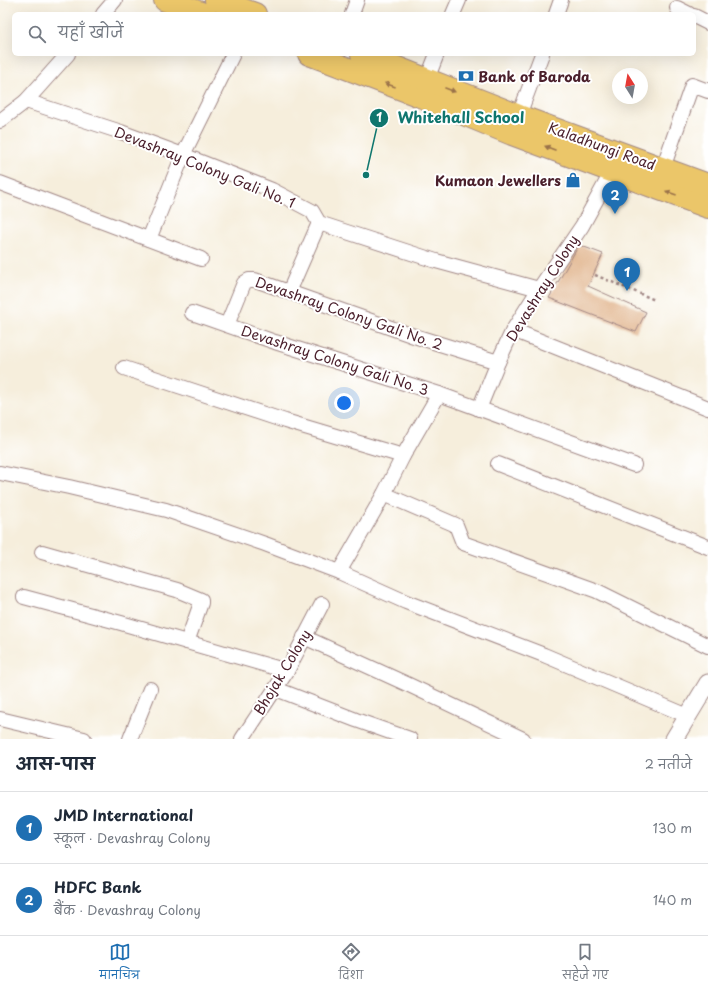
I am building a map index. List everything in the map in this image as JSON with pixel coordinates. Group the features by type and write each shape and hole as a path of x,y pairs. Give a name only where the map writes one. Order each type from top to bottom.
{"main road":[{"path":"165,0 198,12"},
{"path":"216,0 254,11"},
{"name":"Kaladhungi Road","path":"319,56 335,59 423,88 515,125 617,162 708,207"},
{"name":"Kaladhungi Road","path":"366,56 423,88"},
{"name":"Kaladhungi Road","path":"617,162 663,168 708,186"}],"street":[{"path":"105,12 115,0"},
{"path":"353,12 358,0"},
{"path":"455,12 459,0"},
{"path":"557,12 561,0"},
{"path":"696,17 708,23"},
{"path":"0,121 26,101 66,56"},
{"path":"149,239 183,155 232,56"},
{"path":"423,88 436,56"},
{"path":"515,125 541,56"},
{"path":"663,168 692,85 708,90"},
{"name":"Devashray Colony Gali No. 1","path":"26,101 121,132 272,190 312,211 319,223"},
{"name":"Devashray Colony","path":"479,409 513,330 582,226 617,162"},
{"path":"0,183 201,259"},
{"path":"288,292 319,223 436,261 539,289"},
{"name":"Devashray Colony Gali No. 2","path":"227,325 244,283 249,280 255,280 411,335 498,362"},
{"name":"Devashray Colony Gali No. 3","path":"192,313 282,345 439,394 479,409"},
{"path":"513,330 708,408"},
{"path":"124,368 285,421 403,456"},
{"path":"339,572 439,394"},
{"path":"479,409 634,465"},
{"path":"498,464 708,547"},
{"path":"0,473 69,487 166,510 265,544 339,572 406,602 544,655 688,716"},
{"path":"384,494 456,525 463,543 597,591 708,646"},
{"path":"42,552 177,590 201,600 187,642"},
{"path":"24,597 286,671"},
{"name":"Bhojak Colony","path":"242,739 276,689 322,604"},
{"path":"304,637 523,739"},
{"path":"674,739 708,683"},
{"path":"130,739 150,689"},
{"path":"276,689 410,739"},
{"path":"0,719 84,739"}],"path":[{"path":"595,275 655,300"}],"building":[{"path":"579,245 603,254 588,286 646,312 636,332 549,298"}],"place":[{"name":"Bank of Baroda","path":"466,76"},
{"name":"Whitehall School","path":"366,175"},
{"name":"Kumaon Jewellers","path":"573,180"},
{"name":"HDFC Bank","path":"615,214"},
{"name":"JMD International","path":"627,291"}]}
